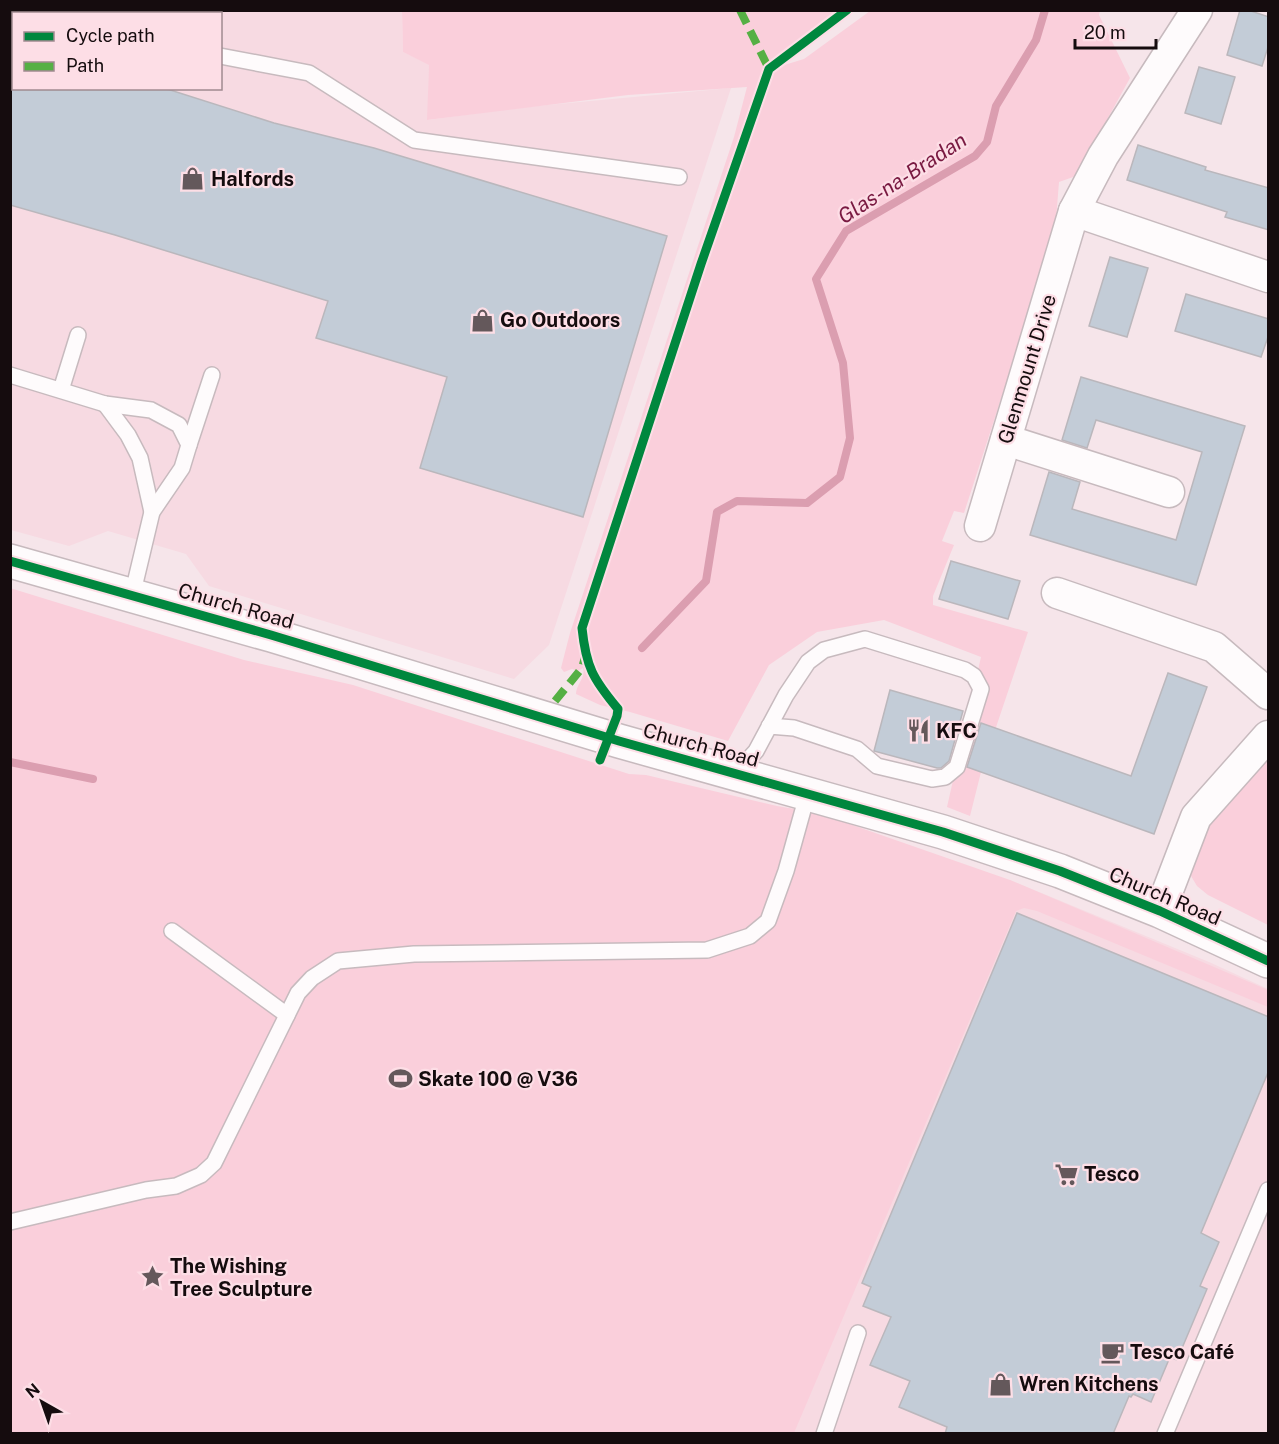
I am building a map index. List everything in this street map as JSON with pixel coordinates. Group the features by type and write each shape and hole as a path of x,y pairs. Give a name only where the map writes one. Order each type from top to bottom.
{"street":[{"name":"Glenmount Drive","path":"980,526 1074,211 1103,156 1197,10"},
{"path":"1074,211 1269,278"},
{"path":"1006,440 1169,492"},
{"name":"Church Road","path":"10,561 272,635 609,738 808,792 943,832 1049,867 1160,911 1269,962"},
{"path":"1057,593 1214,647 1269,694"},
{"path":"1160,911 1196,817 1269,736"}],"lane":[{"path":"222,56 309,73 414,140 679,177"},
{"path":"62,390 78,335"},
{"path":"10,375 105,404 151,410 179,425 189,445"},
{"path":"132,596 152,512 182,468 212,375"},
{"path":"105,404 128,435 140,458 152,512"},
{"path":"736,773 756,751 769,726 786,694 808,662 824,650 866,639 965,670 974,676 981,689 957,767 945,777 932,778 877,766 857,749 794,728 769,726"},
{"path":"10,1222 146,1190 176,1186 201,1175 214,1163 298,993 312,978 338,962 414,954 707,950 750,936 768,921 786,871 808,792"},
{"path":"172,931 287,1015"},
{"path":"1165,1434 1269,1190"},
{"path":"824,1434 858,1333"}],"shaded area":[{"path":"81,10 402,11 403,52 429,64 428,120 526,107 731,88 549,645 514,679 209,586 186,554 108,531 69,546 11,530 10,18 12,18 12,90 222,90 222,12 62,12"},
{"path":"402,11 847,11 771,69 804,59 870,11 1100,11 1099,15 1130,78 1076,176 1059,182 1055,232 964,513 954,511 942,541 954,545 933,596 933,605 1028,632 981,772 970,816 947,807 981,657 884,620 817,632 769,665 728,741 600,705 576,694 584,672 583,668 578,671 572,669 564,672 561,668 570,633 734,137 747,87 628,95 427,120 429,65 403,52"},
{"path":"10,588 244,660 353,685 629,774 646,775 777,806 818,813 1010,880 1268,990 1268,1007 1037,911 1024,908 1016,911 794,1433 11,1433"},
{"path":"1268,745 1268,925 1208,895 1197,886 1191,876 1196,839"},
{"name":"Tesco","path":"1010,880 1209,962 1268,989 1268,1433 791,1434"}],"building":[{"path":"1240,10 1248,10 1269,17 1269,44 1262,66 1227,55"},
{"path":"1199,67 1235,77 1221,124 1185,113"},
{"path":"10,88 12,90 170,90 274,123 374,148 667,236 583,517 420,468 447,377 316,338 328,301 10,205"},
{"path":"1138,145 1206,167 1205,170 1269,188 1269,230 1225,217 1227,212 1127,180"},
{"path":"1110,257 1148,268 1127,337 1089,326"},
{"path":"1186,294 1269,319 1269,334 1261,357 1175,331"},
{"path":"1081,377 1245,426 1196,585 1030,535 1049,472 1080,482 1072,509 1176,540 1202,452 1096,420 1087,448 1062,440"},
{"path":"951,561 1020,581 1008,619 939,599"},
{"path":"1168,673 1207,687 1154,834 967,767 981,723 1131,776"},
{"name":"KFC","path":"890,690 963,711 949,761 941,768 874,751"},
{"name":"Tesco","path":"1017,913 1269,1017 1269,1070 1201,1233 1219,1242 1200,1286 1207,1289 1177,1360 1170,1357 1151,1402 1133,1394 1129,1396 1113,1434 945,1434 947,1427 899,1407 910,1381 870,1365 891,1317 863,1306 871,1287 862,1283"}],"waterway":[{"name":"Glas-na-Bradan","path":"642,648 706,581 717,512 737,501 807,503 840,477 850,438 843,363 816,279 846,231 975,156 987,142 996,106 1036,40 1045,10"},
{"name":"Glas-na-Bradan","path":"10,762 93,779"}],"marked path":[{"path":"740,10 769,69"},
{"path":"555,701 582,668 585,657"}],"cycle path":[{"path":"600,760 618,709 592,672 582,628 701,264 769,69 847,10"},
{"path":"10,561 271,635 619,741 943,832 1060,871 1160,911 1268,961"}],"place":[{"name":"Halfords","path":"193,179"},
{"name":"Go Outdoors","path":"482,320"},
{"name":"KFC","path":"918,731"},
{"name":"Skate 100 @ V36","path":"400,1079"},
{"name":"Tesco","path":"1066,1174"},
{"name":"The Wishing Tree Sculpture","path":"152,1277"},
{"name":"Tesco Café","path":"1112,1352"},
{"name":"Wren Kitchens","path":"1001,1384"}]}
